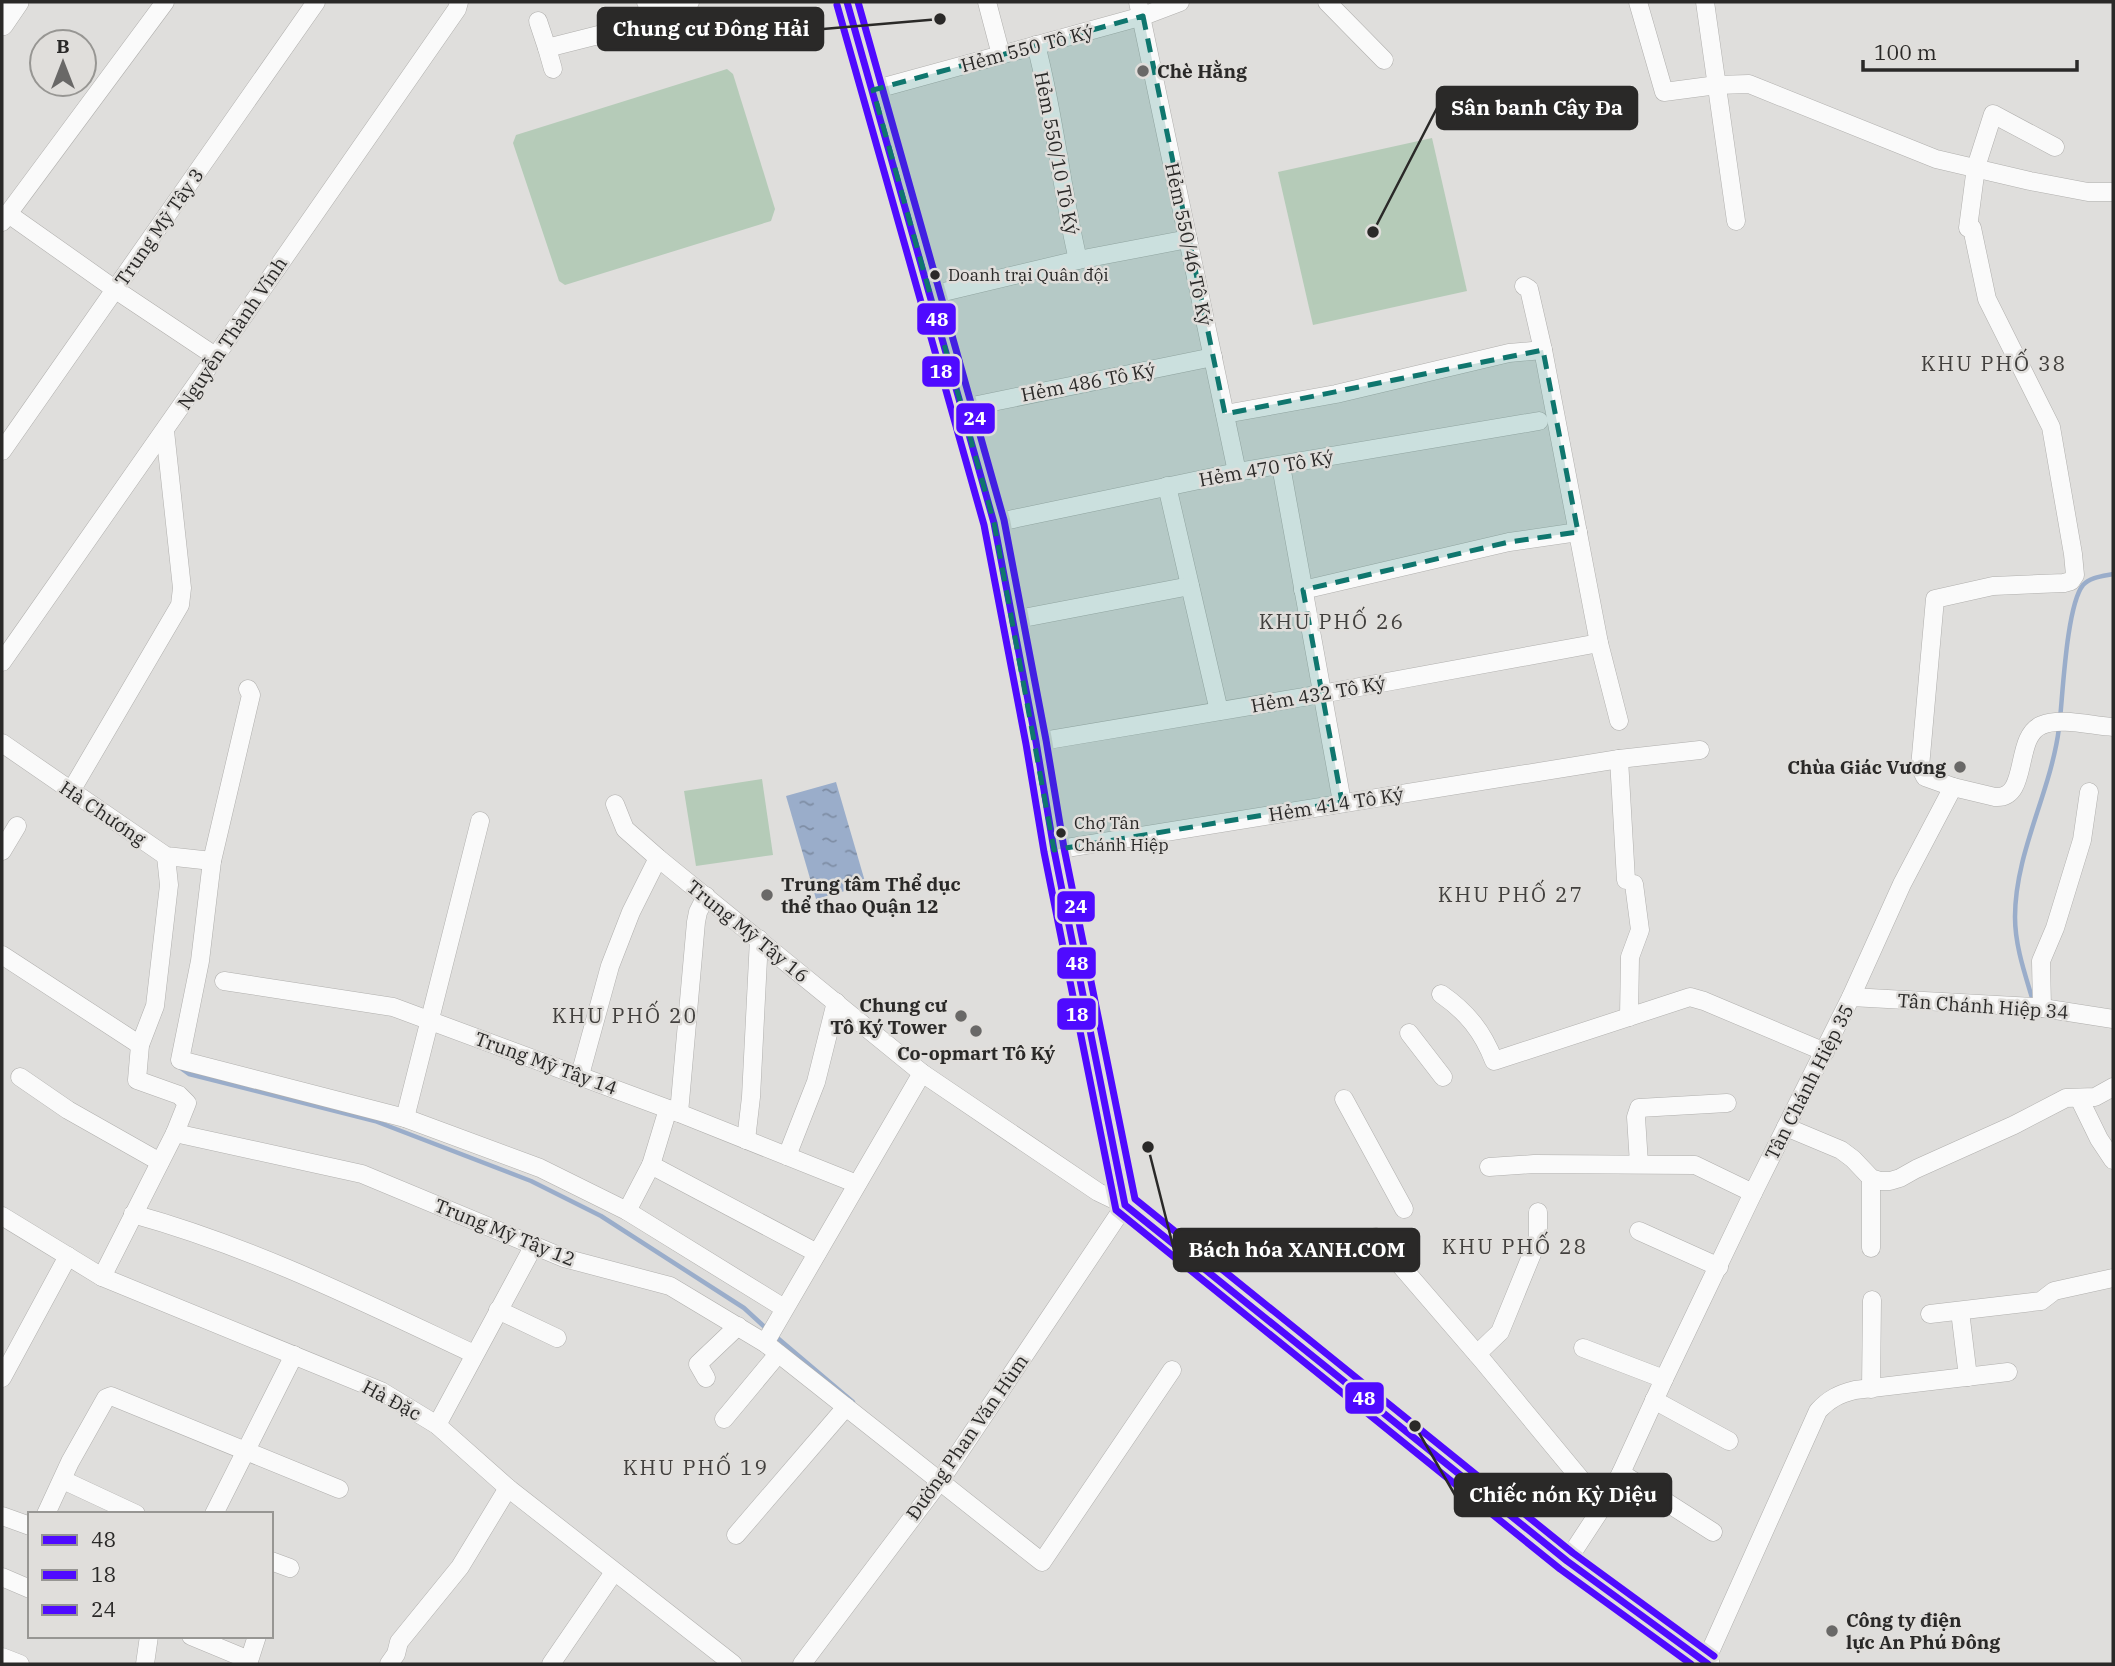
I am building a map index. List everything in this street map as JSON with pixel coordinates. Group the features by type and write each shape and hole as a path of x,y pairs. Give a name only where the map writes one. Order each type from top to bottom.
{"main road":[{"path":"2,23 17,2"},
{"path":"847,2 993,523 1036,742 1054,850 1125,1205 1567,1561 1706,1663"}],"street":[{"path":"165,2 5,218 215,356"},
{"name":"Trung Mỹ Tây 3","path":"2,451 316,2"},
{"name":"Nguyễn Thành Vĩnh","path":"2,662 457,9 458,2"},
{"path":"547,48 650,22 650,8 690,2"},
{"path":"987,2 1001,55"},
{"name":"Hẻm 550 Tô Ký","path":"873,90 1036,45 1140,9 1180,2"},
{"path":"1327,2 1384,60"},
{"path":"1639,2 1664,92 1749,84 1936,159 2088,192 2113,192"},
{"path":"1705,2 1736,221"},
{"name":"Hẻm 550/46 Tô Ký","path":"1140,9 1237,472"},
{"path":"538,20 553,69"},
{"name":"Hẻm 550/10 Tô Ký","path":"1036,45 1047,87 1078,260"},
{"path":"2055,147 1993,114 1976,167 1968,228 1972,228 1987,299 2051,427 2075,575 2071,581 2064,583 1993,586 1934,599 1920,767 1925,777 1953,787 1994,797 2006,796 2012,791 2028,739 2037,727 2062,722 2113,727"},
{"path":"931,295 1078,260 1188,239"},
{"path":"1524,286 1529,289 1543,349 1599,643 1619,721"},
{"path":"1224,414 1336,394 1508,353 1543,349"},
{"name":"Hẻm 486 Tô Ký","path":"962,408 1213,357"},
{"name":"Hẻm 470 Tô Ký","path":"993,523 1237,472 1539,421"},
{"path":"71,791 180,605 182,588 165,431"},
{"path":"1281,466 1342,802"},
{"path":"1167,486 1219,712"},
{"path":"1303,590 1509,542 1578,532"},
{"path":"1013,620 1190,586"},
{"name":"Hẻm 432 Tô Ký","path":"1036,742 1219,712 1599,643"},
{"path":"248,689 251,695 212,861 200,961 180,1060 405,1118 540,1168 627,1211 784,1308"},
{"name":"Hà Chương","path":"2,743 166,856 212,861"},
{"name":"Hẻm 414 Tô Ký","path":"1054,850 1619,759 1700,750"},
{"path":"1619,759 1630,882 1640,930 1630,957 1629,1017"},
{"name":"Tân Chánh Hiệp 35","path":"1567,1561 1604,1506 1621,1473 1753,1193 1852,997 1902,884 1953,787"},
{"path":"2042,1008 2041,961 2082,840 2089,792"},
{"name":"Trung Mỹ Tây 16","path":"615,804 625,829 658,858 922,1073 1098,1192 1125,1205"},
{"path":"405,1118 480,821"},
{"path":"2,851 17,826"},
{"path":"102,1277 175,1133 187,1103 179,1095 137,1080 140,1045 155,1006 169,886 166,856"},
{"path":"580,1075 610,966 631,912 658,858"},
{"path":"627,1211 651,1165 674,1111 696,922 706,896"},
{"path":"746,1140 751,1097 759,939"},
{"path":"2,955 140,1045"},
{"name":"Trung Mỹ Tây 14","path":"224,981 393,1007 580,1075 858,1184"},
{"path":"1441,994 1461,1009 1478,1027 1494,1061 1684,998 1696,998 1825,1052"},
{"name":"Tân Chánh Hiệp 34","path":"1852,997 2042,1008 2113,1019"},
{"path":"787,1156 816,1082 836,1002"},
{"path":"1409,1033 1443,1077"},
{"path":"724,1419 772,1340 784,1308 922,1073"},
{"path":"20,1077 68,1110 159,1162"},
{"path":"1786,1127 1847,1154 1871,1178 1880,1181 1900,1178 2066,1098 2095,1097 2113,1087"},
{"path":"2079,1098 2099,1139 2113,1160"},
{"path":"1344,1099 1404,1209"},
{"path":"1639,1164 1636,1117 1639,1108 1727,1103"},
{"name":"Trung Mỹ Tây 12","path":"175,1133 362,1174 533,1247 670,1286 738,1326 772,1340 846,1407 1042,1562 1172,1370"},
{"path":"1489,1167 1534,1164 1695,1165 1753,1193"},
{"path":"651,1165 817,1253"},
{"path":"1871,1178 1871,1248"},
{"name":"Đường Phan Văn Hùm","path":"802,1664 940,1481 1125,1205"},
{"path":"1477,1354 1495,1337 1505,1321 1538,1237 1538,1212"},
{"path":"134,1214 185,1228 313,1278 474,1354"},
{"name":"Hà Đặc","path":"2,1216 102,1277 381,1391 437,1425 508,1488 733,1664"},
{"path":"1639,1231 1719,1267"},
{"path":"1376,1237 1604,1506"},
{"path":"437,1425 533,1247"},
{"path":"2,1378 68,1256"},
{"path":"1930,1314 2041,1301 2054,1291 2113,1278"},
{"path":"1871,1389 1872,1300"},
{"path":"498,1310 557,1338"},
{"path":"1960,1311 1968,1377"},
{"path":"706,1378 698,1364 738,1326"},
{"path":"1583,1348 1664,1379"},
{"path":"215,1512 294,1355"},
{"path":"1706,1663 1818,1411 1842,1393 2008,1372"},
{"path":"47,1512 70,1462 106,1398 111,1396 339,1489"},
{"path":"1654,1400 1729,1441"},
{"path":"736,1535 846,1407"},
{"path":"1621,1473 1713,1532"},
{"path":"63,1480 132,1512"},
{"path":"389,1664 396,1654 399,1642 460,1567 508,1488"},
{"path":"2,1516 28,1525"},
{"path":"273,1563 290,1568"},
{"path":"551,1664 614,1572"},
{"path":"2,1577 28,1588"},
{"path":"145,1664 146,1638"},
{"path":"195,1638 249,1662 256,1638"},
{"path":"2,1657 20,1664"}],"highlighted area":[{"path":"1143,16 1225,414 1543,350 1578,532 1509,542 1303,590 1342,802 1054,850 994,523 873,90"}],"green space":[{"path":"727,69 733,74 775,209 771,221 565,285 559,281 513,143 516,135"},
{"path":"1432,138 1467,291 1313,325 1278,172"},
{"path":"762,779 773,855 696,866 684,791"}],"water":[{"path":"836,782 866,885 816,899 786,796"}],"waterway":[{"path":"2060,719 2067,649 2078,595 2089,580 2113,574"},
{"path":"2033,1001 2017,939 2017,893 2059,728"},
{"path":"178,1066 189,1074 375,1121 531,1181 601,1216 744,1308 768,1330"},
{"path":"774,1335 853,1402"}],"transit line":[{"name":"48","path":"847,2 994,523 1054,850 1125,1205 1567,1561 1708,1664"},
{"name":"24","path":"858,2 1004,520 1064,848 1135,1199 1573,1553 1714,1656"},
{"name":"18","path":"837,5 984,525 1044,852 1116,1210 1560,1569 1691,1664"}],"place":[{"name":"Chung cư Đông Hải","path":"940,19"},
{"name":"Chè Hằng","path":"1143,71"},
{"name":"Sân banh Cây Đa","path":"1373,232"},
{"name":"Doanh trại Quân đội","path":"935,275"},
{"name":"Chùa Giác Vương","path":"1960,767"},
{"name":"Chợ Tân Chánh Hiệp","path":"1061,833"},
{"name":"Trung tâm Thể dục thể thao Quận 12","path":"767,895"},
{"name":"Chung cư Tô Ký Tower","path":"961,1016"},
{"name":"Co-opmart Tô Ký","path":"976,1031"},
{"name":"Bách hóa XANH.COM","path":"1148,1147"},
{"name":"Chiếc nón Kỳ Diệu","path":"1415,1426"},
{"name":"Công ty điện lực An Phú Đông","path":"1832,1631"}],"district":[{"name":"KHU PHỐ 38","path":"1994,363"},
{"name":"KHU PHỐ 26","path":"1332,621"},
{"name":"KHU PHỐ 27","path":"1511,894"},
{"name":"KHU PHỐ 20","path":"625,1015"},
{"name":"KHU PHỐ 28","path":"1515,1246"},
{"name":"KHU PHỐ 19","path":"696,1467"}]}
